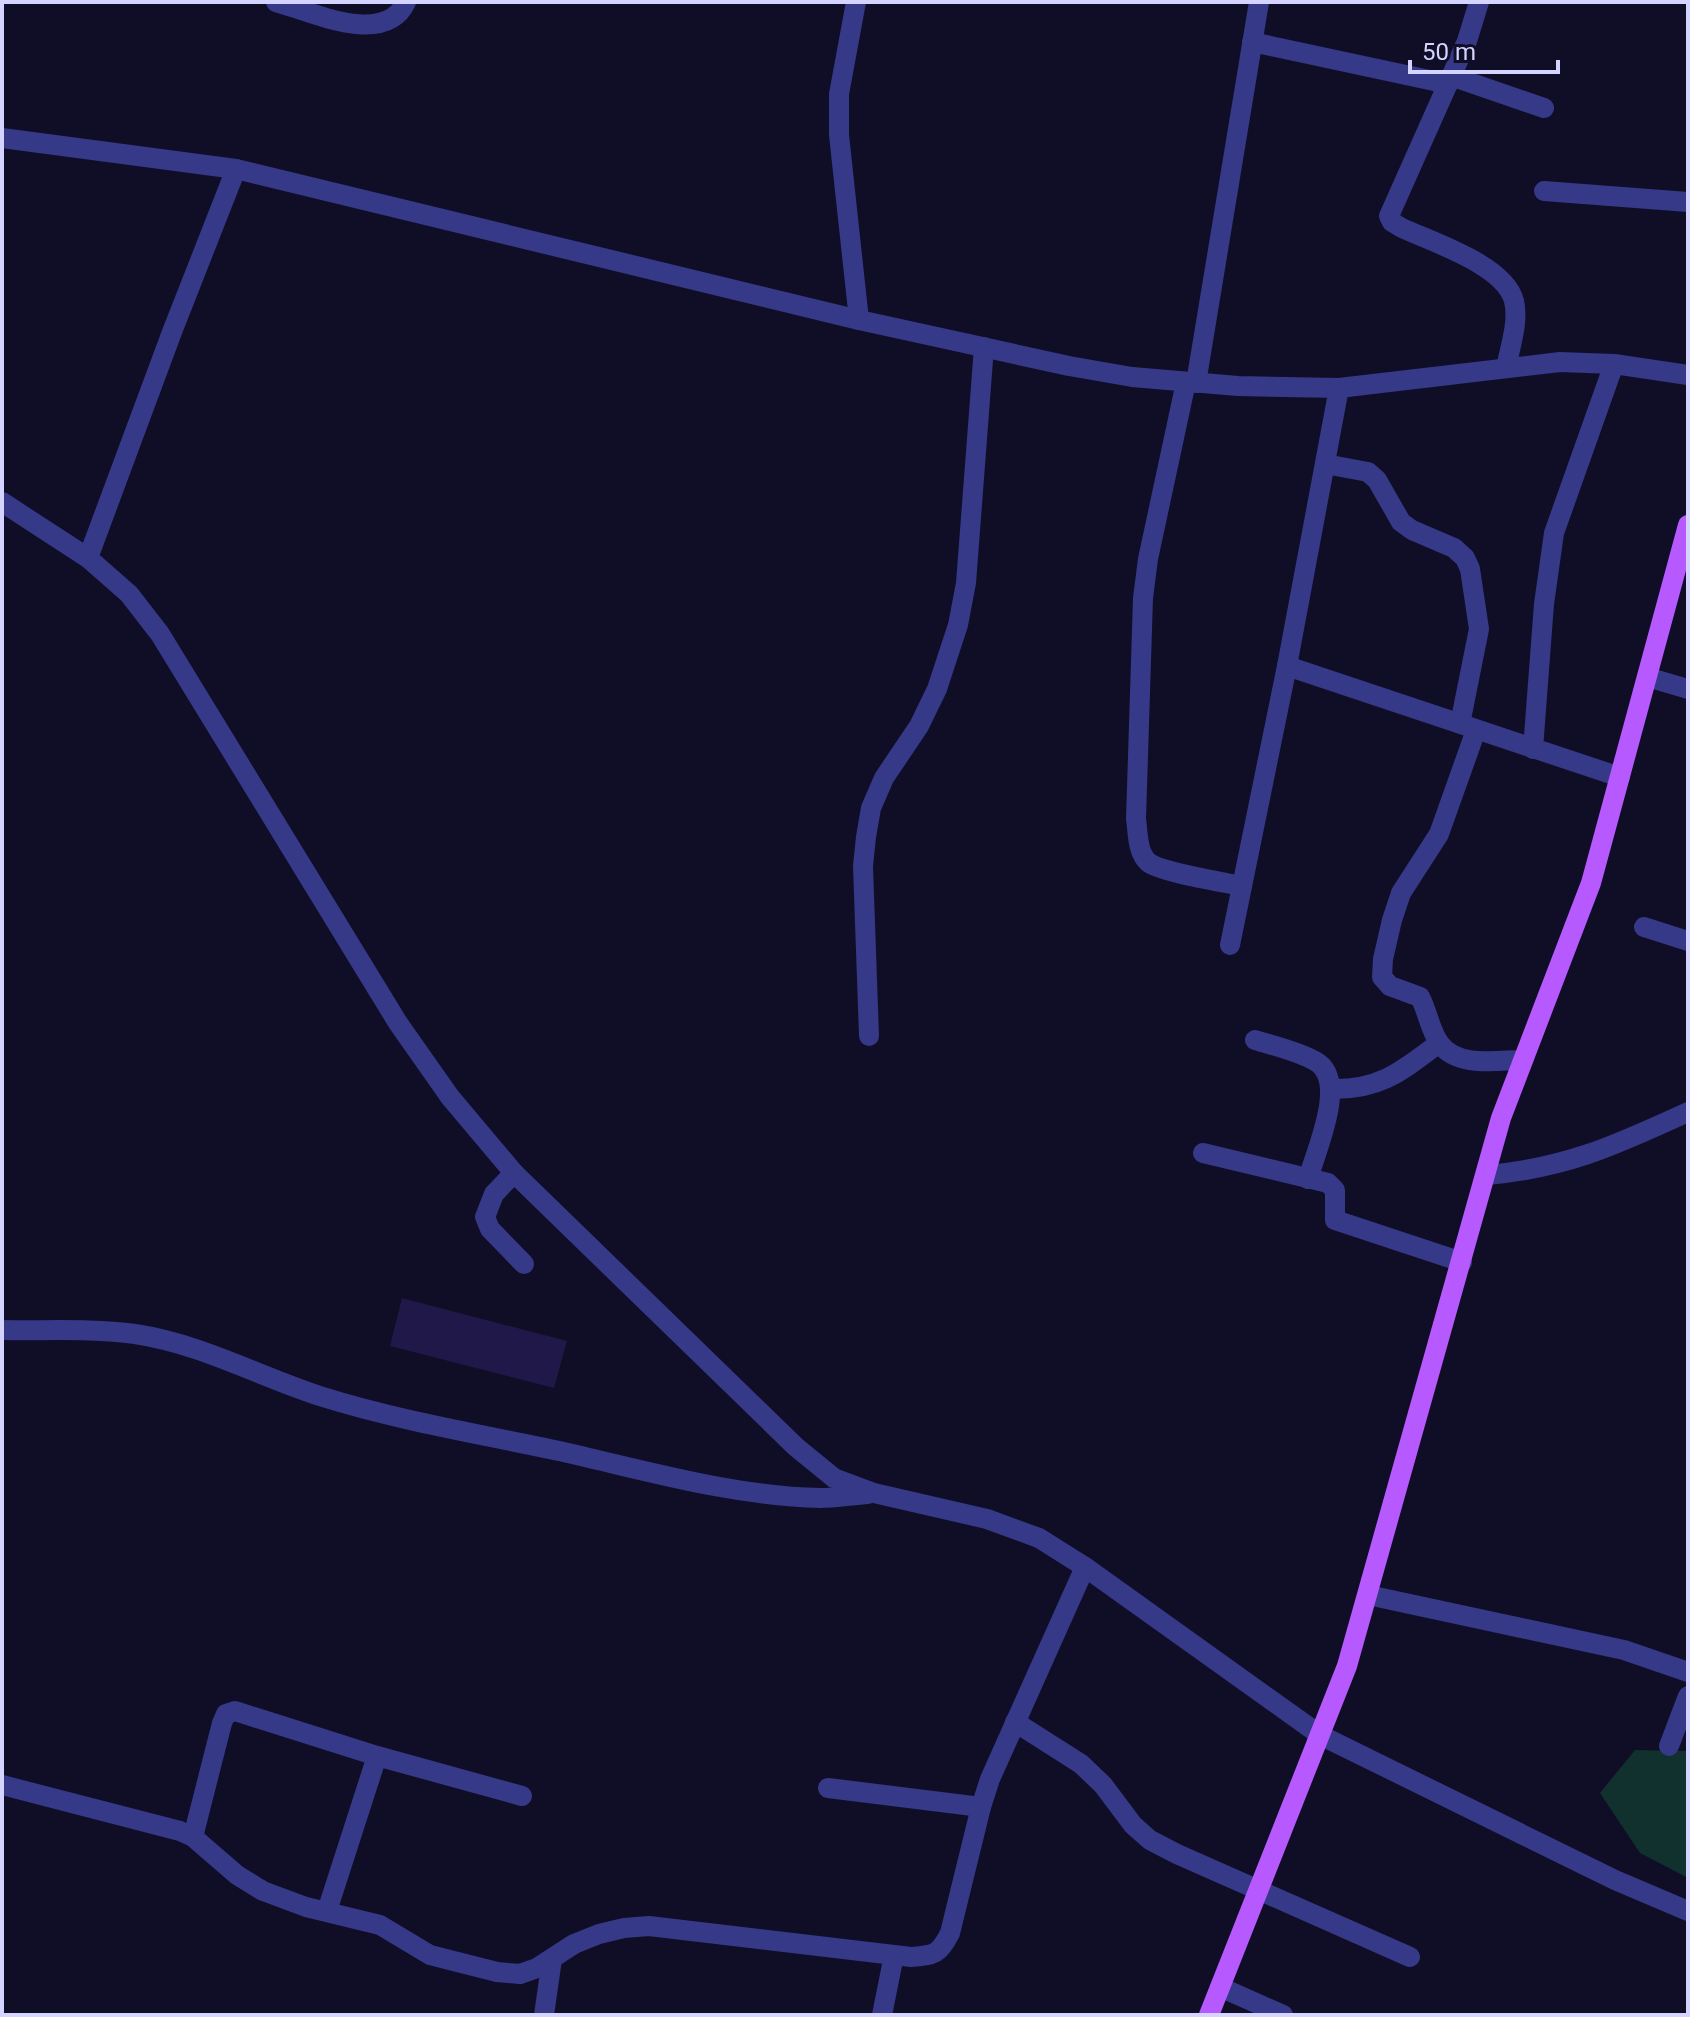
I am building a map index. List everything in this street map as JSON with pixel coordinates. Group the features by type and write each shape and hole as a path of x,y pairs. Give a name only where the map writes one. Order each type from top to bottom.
{"main road":[{"path":"1209,2015 1347,1666 1501,1118 1591,883 1688,525"}],"street":[{"path":"276,2 358,25 382,25 401,14 406,2"},
{"path":"856,2 839,94 839,135 859,320"},
{"path":"1241,886 1148,862 1142,854 1136,819 1143,598 1148,559 1191,383 1259,2"},
{"path":"1479,2 1450,80 1389,216 1402,228 1485,266 1501,279 1514,301 1516,316 1506,368"},
{"path":"1252,42 1450,80 1544,108"},
{"path":"2,138 236,169 859,320 1132,377 1191,383 1339,388 1560,362 1614,364 1688,375"},
{"path":"88,558 236,169"},
{"path":"1544,191 1688,202"},
{"path":"869,1036 863,866 866,837 871,808 884,778 925,714 941,679 958,625 966,583 984,347"},
{"path":"1533,749 1544,604 1554,533 1614,364"},
{"path":"1230,945 1339,388"},
{"path":"1325,464 1368,472 1377,480 1401,522 1454,548 1465,558 1470,569 1479,629 1468,727 1439,834 1401,893 1383,959 1382,977 1390,986 1420,997 1439,1043 1452,1055 1468,1060 1523,1060"},
{"path":"2,502 88,558 129,594 160,634 398,1023 450,1097 514,1173 796,1447 834,1478 874,1493 987,1519 1039,1538 1085,1567 1320,1735 1615,1880 1688,1911"},
{"path":"1287,666 1620,777"},
{"path":"1647,677 1688,689"},
{"path":"1644,927 1688,941"},
{"path":"1255,1040 1317,1062 1328,1072 1330,1106 1308,1179"},
{"path":"1331,1089 1354,1089 1385,1080 1439,1043"},
{"path":"1487,1175 1528,1172 1588,1156 1688,1112"},
{"path":"1203,1153 1328,1183 1335,1190 1335,1220 1462,1262"},
{"path":"514,1173 494,1194 485,1217 490,1229 524,1264"},
{"path":"2,1330 90,1330 180,1343 304,1391 353,1406 704,1482 822,1498 874,1493"},
{"path":"2,1785 193,1837 225,1867 263,1891 380,1925 430,1955 497,1972 520,1974 599,1934 649,1926 911,1957 932,1955 943,1947 950,1933 981,1807 1015,1722 1085,1567"},
{"path":"1368,1595 1624,1650 1688,1672"},
{"path":"1669,1746 1688,1696"},
{"path":"193,1837 222,1723 226,1714 235,1711 377,1756 522,1796"},
{"path":"1015,1722 1081,1764 1103,1785 1133,1825 1150,1840 1259,1892 1410,1957"},
{"path":"327,1911 377,1756"},
{"path":"828,1788 981,1807"},
{"path":"882,2015 894,1955"},
{"path":"544,2015 552,1959"},
{"path":"1220,1987 1283,2015"}],"green space":[{"path":"1635,1750 1688,1751 1688,1878 1640,1853 1600,1793"}],"building":[{"path":"402,1298 567,1341 554,1388 390,1346"}]}
